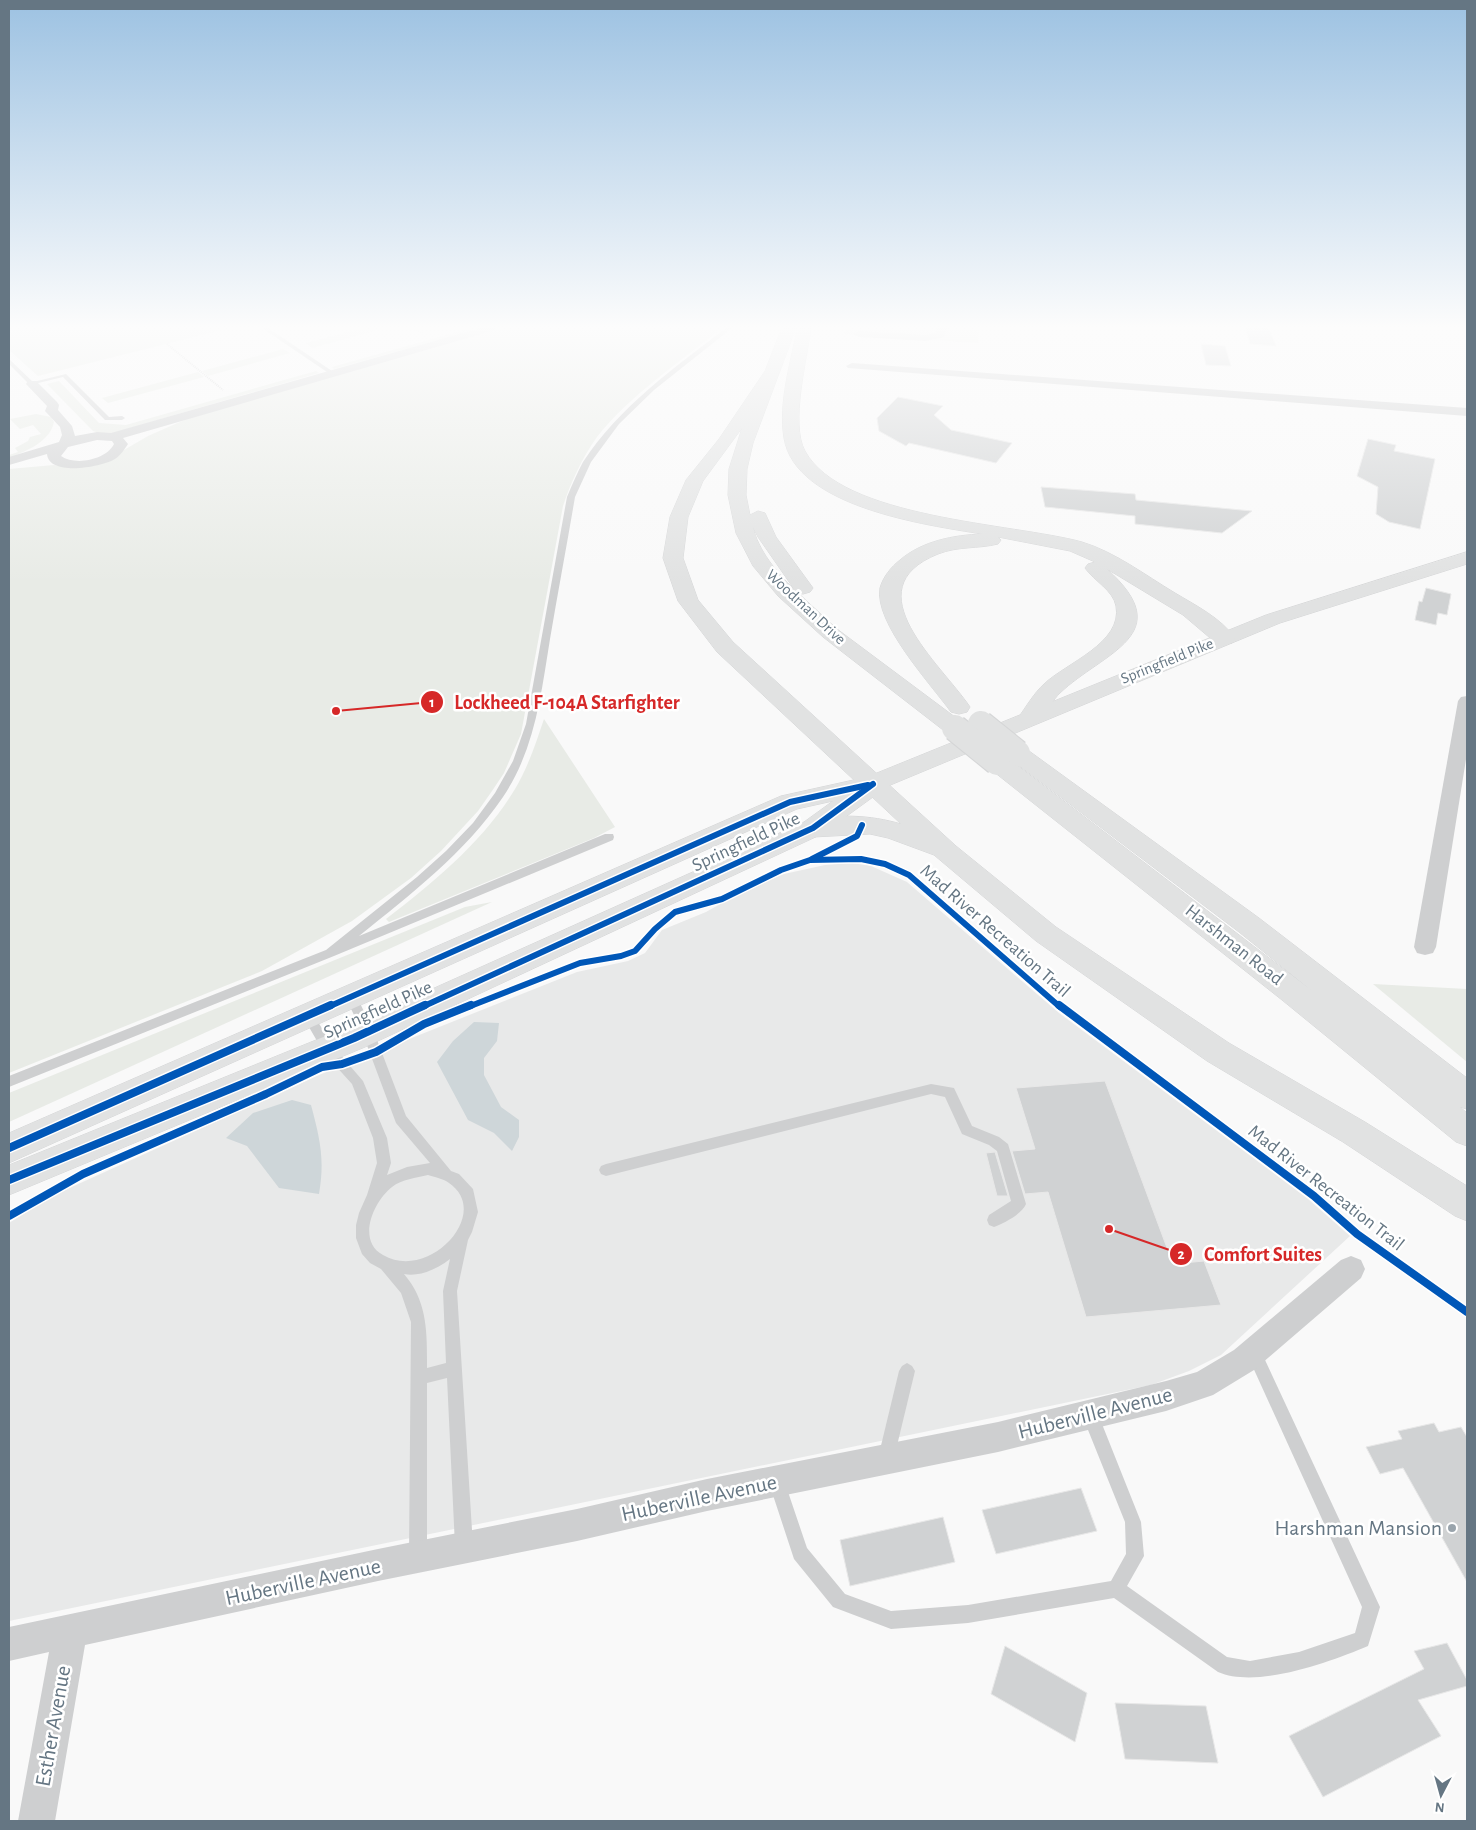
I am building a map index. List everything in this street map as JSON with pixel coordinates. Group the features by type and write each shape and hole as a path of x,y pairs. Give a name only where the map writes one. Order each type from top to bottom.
{"main road":[{"path":"744,413 725,442 695,480 679,517 673,558 688,601 724,647 947,852 1046,934 1218,1052 1354,1132 1467,1205"},
{"name":"Woodman Drive","path":"756,413 738,468 737,495 745,533 763,566 785,592 830,633 963,718"},
{"name":"Woodman Drive","path":"774,413 758,457 754,480 754,496 759,520 767,537 794,578 811,598 963,718"},
{"path":"791,413 792,438 796,452 803,464 833,489 884,508 951,523 1041,537 1098,556 1205,620 1224,638"},
{"path":"1007,757 963,718 904,637 894,618 890,587 895,576 907,562 924,552 943,545 986,540 1009,541 1052,549 1095,568 1189,627 1224,638"},
{"name":"Springfield Pike","path":"9,1148 790,802 873,784 1273,619 1467,558"},
{"path":"1030,718 1054,686 1093,661 1113,644 1124,628 1128,610 1124,598 1116,586 1095,568"},
{"name":"Harshman Road","path":"1007,757 1249,925 1467,1096"},
{"name":"Harshman Road","path":"1007,757 1227,939 1467,1132"},
{"name":"Springfield Pike","path":"9,1180 368,1032 813,828 873,784"},
{"path":"813,828 862,825 904,835 947,852"}],"street":[{"path":"53,413 68,429 69,435 65,444 54,453 54,457 63,463"},
{"path":"69,413 80,426 93,436"},
{"path":"9,461 93,436 111,437 192,413"},
{"path":"9,467 63,463 82,464 102,460 118,452 121,447 180,417"},
{"path":"111,437 120,441 121,447"},
{"path":"1425,947 1467,701"},
{"name":"Huberville Avenue","path":"9,1644 577,1525 776,1481 998,1437 1166,1396 1203,1385 1244,1360 1351,1269"},
{"name":"Esther Avenue","path":"36,1821 70,1631"}],"lane":[{"path":"101,413 107,419 122,418"},
{"path":"330,953 420,882 470,834 501,794 525,748 531,724 571,497 586,463 608,433 626,413"},
{"path":"9,1082 330,953 609,837"},
{"path":"351,996 368,1032 401,1119 445,1172 459,1181 468,1194 472,1210 461,1240 450,1292 464,1548"},
{"path":"308,1015 328,1049 357,1081 380,1138 384,1163 374,1196 365,1213 362,1230 363,1241 372,1255 386,1265 408,1289 419,1322 418,1557"},
{"path":"606,1170 931,1089 949,1092 968,1130 994,1141 1002,1148 1019,1204 994,1220"},
{"path":"374,1196 388,1183 405,1174 428,1169 445,1172"},
{"path":"386,1265 404,1269 429,1265 447,1255 461,1240"},
{"path":"776,1481 800,1553 839,1602 891,1620 968,1614 1116,1589 1224,1666 1250,1670 1299,1661 1362,1640 1371,1607 1298,1452 1254,1352"},
{"path":"419,1377 454,1369"},
{"path":"886,1460 907,1371"},
{"path":"1090,1415 1133,1522 1135,1556 1116,1589"}],"shaded area":[{"path":"76,413 90,413 99,423 126,425 167,413 180,413 113,433 99,433 93,431"},
{"path":"619,413 597,437 586,453 563,506 521,734 504,773 478,811 441,851 411,878 352,921 262,971 9,1073 9,469 54,465 72,467 124,450 148,436 198,414"},
{"path":"36,414 51,417 54,422 52,429 36,445 9,458 9,455 18,452 15,448 28,441 30,437 41,434 33,425 20,429 10,419"},
{"path":"544,719 615,827 594,838 389,922 386,919 422,891 456,860 502,808 524,772"},
{"path":"852,863 871,866 907,882 1059,1013 1308,1199 1350,1236 1221,1355 1189,1371 1151,1385 9,1621 9,1223 54,1195 319,1075 577,972 628,961 645,953 662,930 706,912 747,889 784,874 825,865"},
{"path":"492,902 9,1122 9,1093 465,907"},
{"path":"1373,984 1467,989 1467,1062"},
{"path":"474,1022 499,1023 497,1041 484,1058 484,1075 501,1107 519,1120 519,1137 512,1151 494,1133 468,1120 437,1062 453,1041"},
{"path":"292,1100 311,1105 321,1149 322,1170 319,1194 279,1188 247,1146 226,1138 253,1113"}],"building":[{"path":"882,413 936,413 934,415 951,430 1012,443 996,463 909,443 906,446 879,431 877,418"},
{"path":"1368,439 1396,445 1394,451 1435,459 1420,529 1389,522 1376,514 1378,487 1357,476"},
{"path":"1041,487 1135,494 1136,500 1252,511 1222,533 1135,524 1135,516 1045,507"},
{"path":"1426,588 1451,594 1447,615 1438,613 1436,625 1415,620 1419,601 1422,602"},
{"path":"1105,1081 1173,1264 1204,1261 1221,1305 1086,1317 1048,1192 1025,1194 1012,1151 1035,1149 1016,1088"},
{"path":"995,1152 1008,1196 997,1196 986,1153"},
{"name":"Harshman Mansion","path":"1434,1423 1439,1432 1461,1427 1467,1437 1467,1582 1403,1468 1380,1474 1366,1447 1402,1439 1398,1431"},
{"path":"1081,1488 1097,1531 996,1554 982,1510"},
{"path":"943,1517 955,1562 850,1586 840,1540"},
{"path":"1447,1643 1467,1680 1467,1686 1418,1700 1441,1736 1323,1797 1289,1736 1424,1669 1414,1651"},
{"path":"1005,1646 1087,1693 1075,1742 991,1694"},
{"path":"1115,1703 1206,1706 1218,1763 1125,1759"}],"cycle path":[{"path":"9,1180 354,1038 813,828 873,784"},
{"path":"9,1148 790,802 868,785"},
{"path":"812,859 857,836 862,825"},
{"name":"Mad River Recreation Trail","path":"9,1216 83,1174 266,1094 322,1067 342,1064 376,1052 424,1024 580,963 621,956 635,951 655,929 675,912 722,899 781,870 810,860 861,859 885,864 909,875 1064,1010 1314,1196 1357,1234 1467,1312"}],"place":[{"name":"Lockheed F-104A Starfighter","path":"336,711"},
{"name":"Comfort Suites","path":"1109,1229"},
{"name":"Harshman Mansion","path":"1452,1528"}]}
